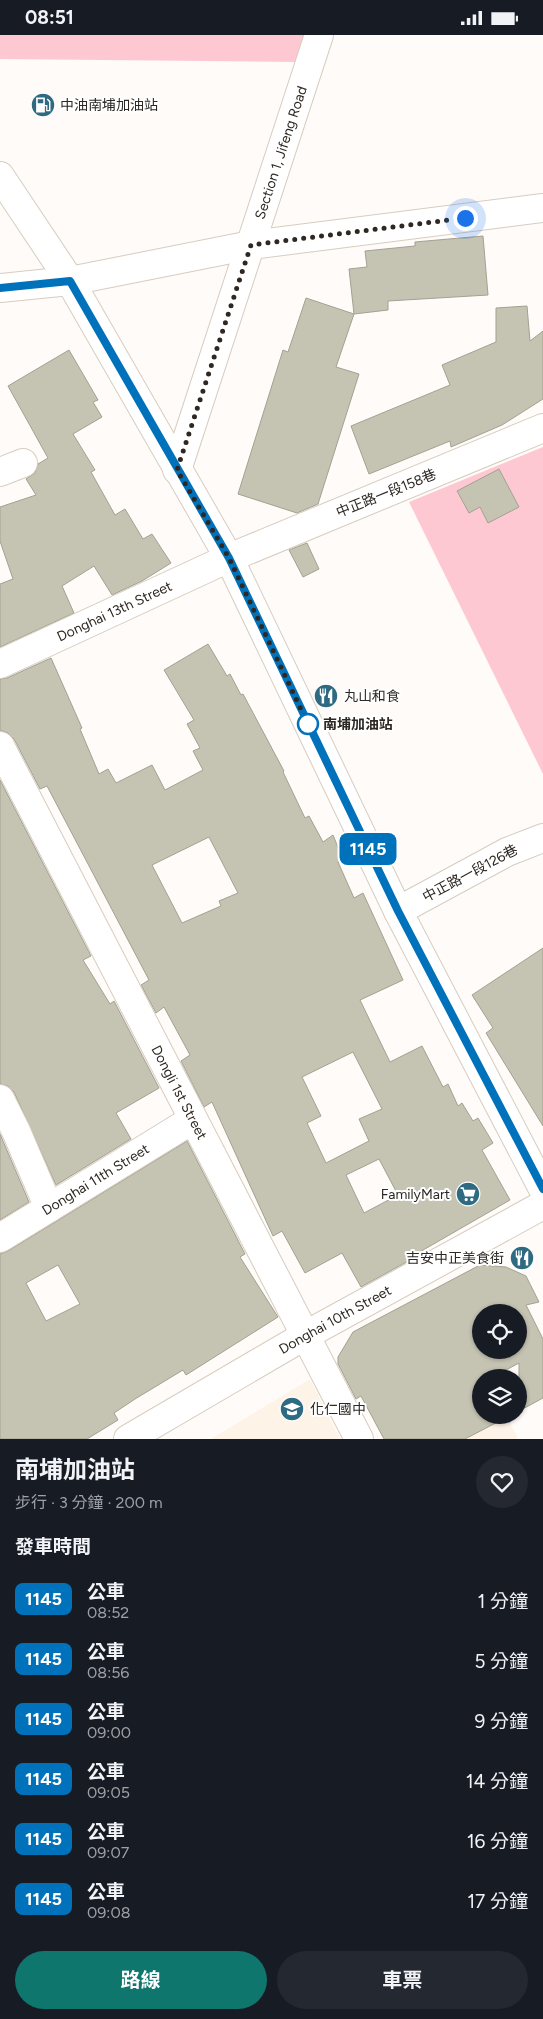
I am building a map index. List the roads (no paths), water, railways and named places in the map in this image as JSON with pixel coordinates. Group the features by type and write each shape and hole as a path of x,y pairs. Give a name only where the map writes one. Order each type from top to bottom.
{"street":[{"name":"Section 1, Jifeng Road","path":"177,470 319,35"},
{"path":"0,176 70,281 229,558 398,911 543,1189"},
{"path":"0,288 70,281 251,245 543,209"},
{"name":"中正路一段158巷","path":"229,558 543,428"},
{"name":"Donghai 13th Street","path":"0,664 229,558"},
{"name":"Dongli 1st Street","path":"0,746 192,1120 359,1439"},
{"name":"中正路一段126巷","path":"398,911 506,852 543,838"},
{"path":"0,1099 49,1208"},
{"name":"Donghai 11th Street","path":"0,1238 192,1120"},
{"name":"Donghai 10th Street","path":"128,1439 306,1335 543,1205"}],"place":[{"name":"中油南埔加油站","path":"43,105"},
{"name":"丸山和食","path":"326,696"},
{"name":"南埔加油站","path":"308,724"},
{"name":"FamilyMart","path":"468,1194"},
{"name":"吉安中正美食街","path":"522,1258"},
{"name":"化仁國中","path":"292,1409"}]}
